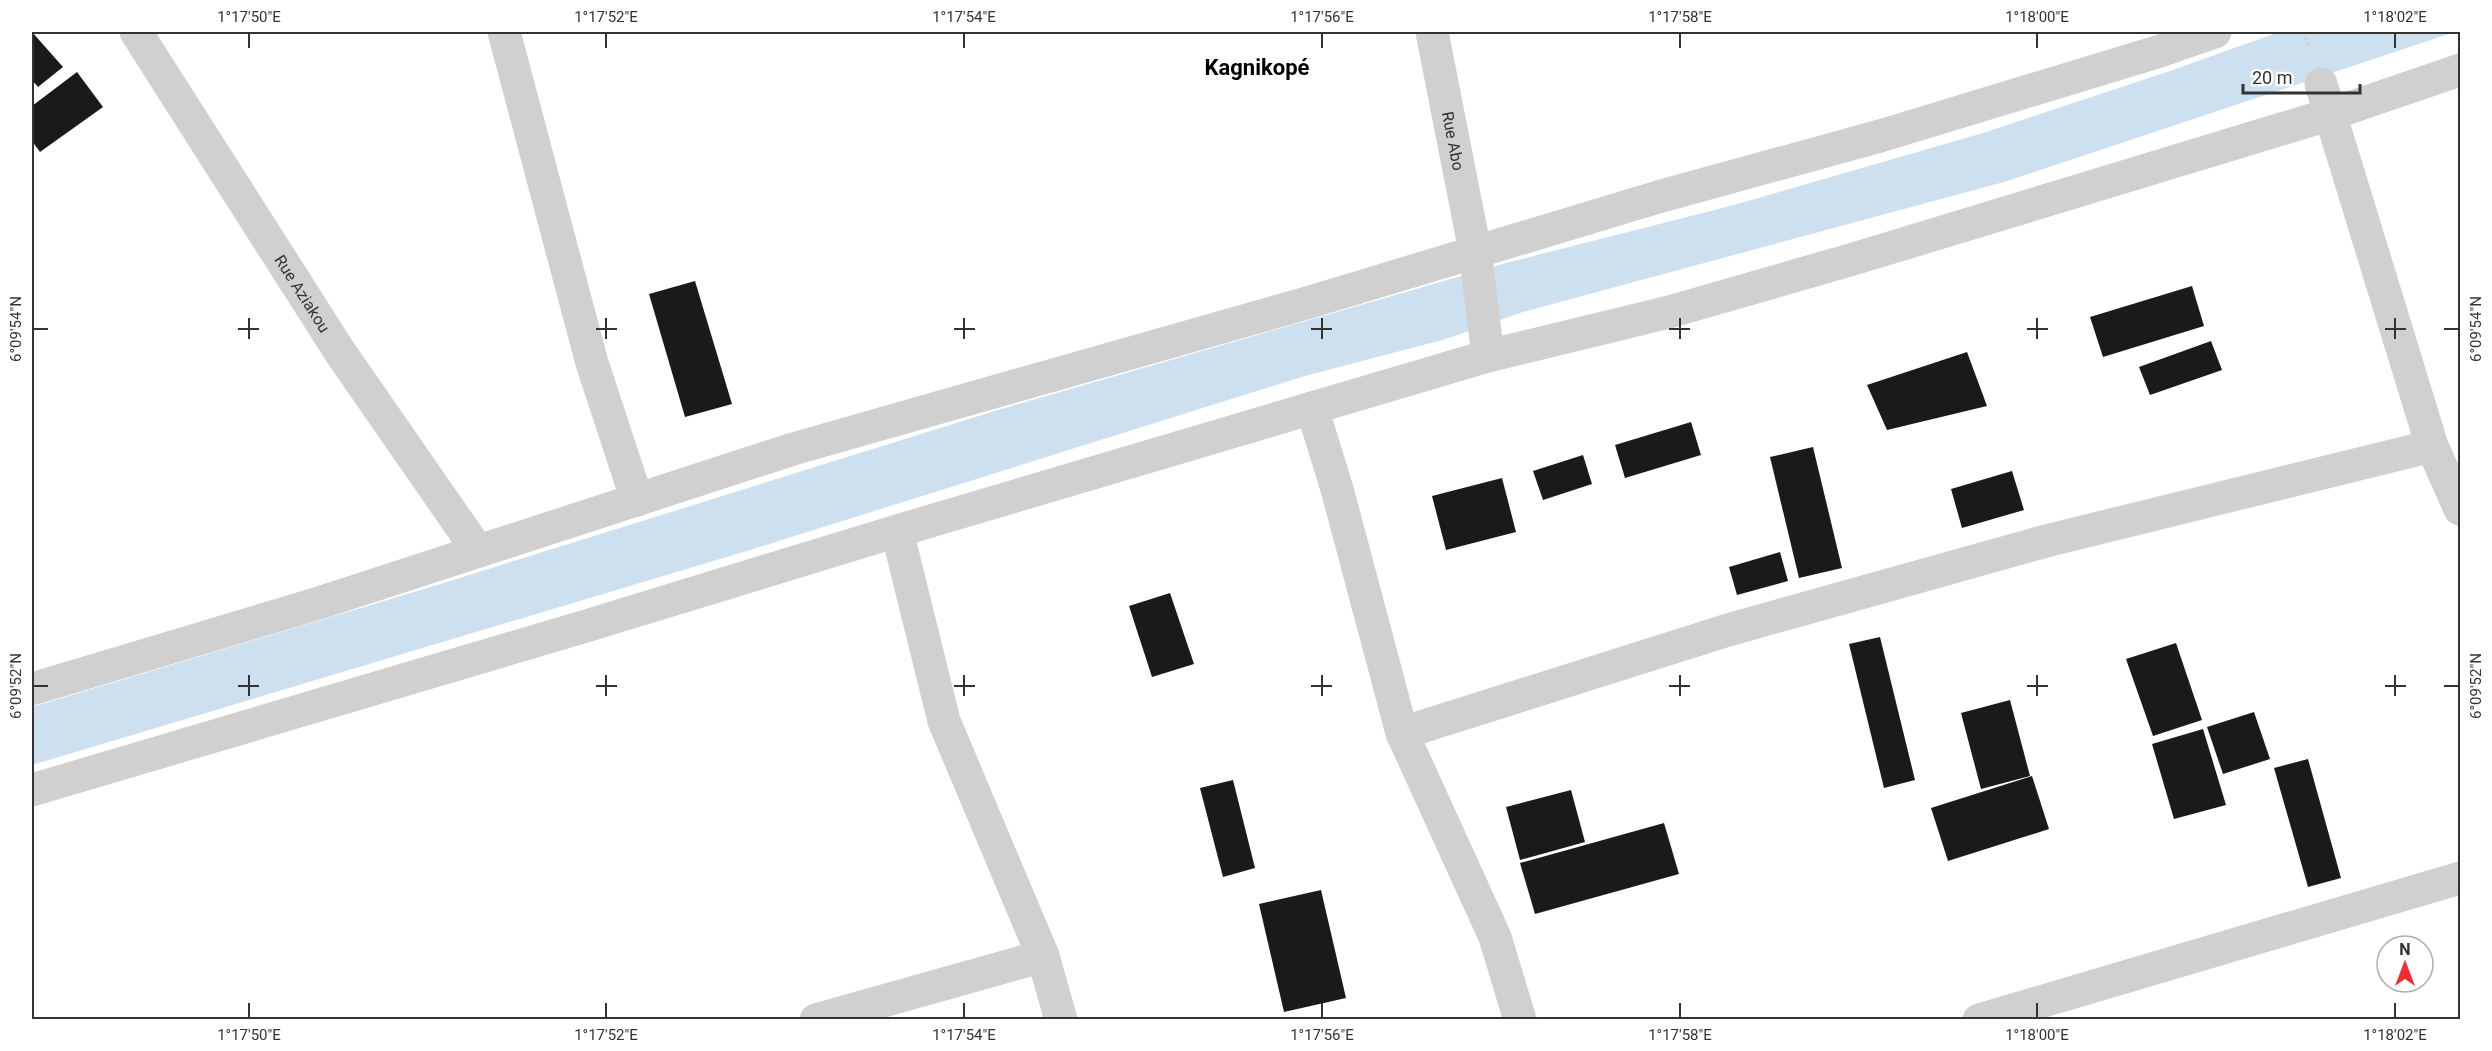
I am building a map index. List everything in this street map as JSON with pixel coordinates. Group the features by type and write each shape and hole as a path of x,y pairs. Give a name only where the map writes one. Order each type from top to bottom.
{"street":[{"name":"Rue Aziakou","path":"136,32 340,352 478,551"},
{"path":"504,32 592,363 637,500"},
{"name":"Rue Abo","path":"1432,32 1475,251 1488,356"},
{"path":"32,689 319,603 793,450 1310,302 1658,197 1880,135 2157,52 2215,32"},
{"path":"32,790 1488,356 1669,312 1839,264 2326,99 2460,70"},
{"path":"2326,99 2432,446 2460,509"},
{"path":"1312,408 1338,489 1402,733 1495,937 1520,1020"},
{"path":"1402,733 1728,630 2001,554 2432,446"},
{"path":"897,531 944,721 1042,956 1061,1020"},
{"path":"1980,1020 2460,878"},
{"path":"816,1020 1042,956"}],"water":[{"path":"2279,32 2455,32 2004,182 1523,312 1446,339 1305,376 750,550 32,765 32,707 437,585 998,410 1506,263 1734,205 1983,133"}],"building":[{"path":"32,32 63,67 38,87 32,80"},
{"path":"77,72 103,107 40,152 32,141 32,106"},
{"path":"695,281 732,404 685,417 649,294"},
{"path":"2192,286 2204,326 2103,357 2090,317"},
{"path":"2211,341 2222,370 2150,395 2139,367"},
{"path":"1967,352 1987,406 1887,430 1867,385"},
{"path":"1691,422 1701,455 1625,478 1615,445"},
{"path":"1813,447 1842,568 1799,578 1770,457"},
{"path":"1583,455 1592,484 1543,500 1533,471"},
{"path":"2012,471 2024,510 1962,528 1951,489"},
{"path":"1502,478 1516,532 1446,550 1432,496"},
{"path":"1780,552 1788,581 1737,595 1729,567"},
{"path":"1170,593 1194,664 1152,677 1129,606"},
{"path":"1880,637 1915,780 1884,788 1849,644"},
{"path":"2176,643 2202,720 2153,736 2126,659"},
{"path":"2010,700 2030,776 1981,789 1961,713"},
{"path":"2254,712 2270,759 2223,774 2207,727"},
{"path":"2203,729 2226,805 2174,819 2152,744"},
{"path":"2308,759 2341,878 2308,887 2274,768"},
{"path":"2032,776 2049,829 1948,861 1931,808"},
{"path":"1233,780 1255,868 1223,877 1200,788"},
{"path":"1571,790 1585,842 1520,860 1506,807"},
{"path":"1664,823 1679,874 1535,914 1520,863"},
{"path":"1321,890 1346,998 1284,1012 1259,904"}],"district":[{"name":"Kagnikopé","path":"1257,67"}]}
